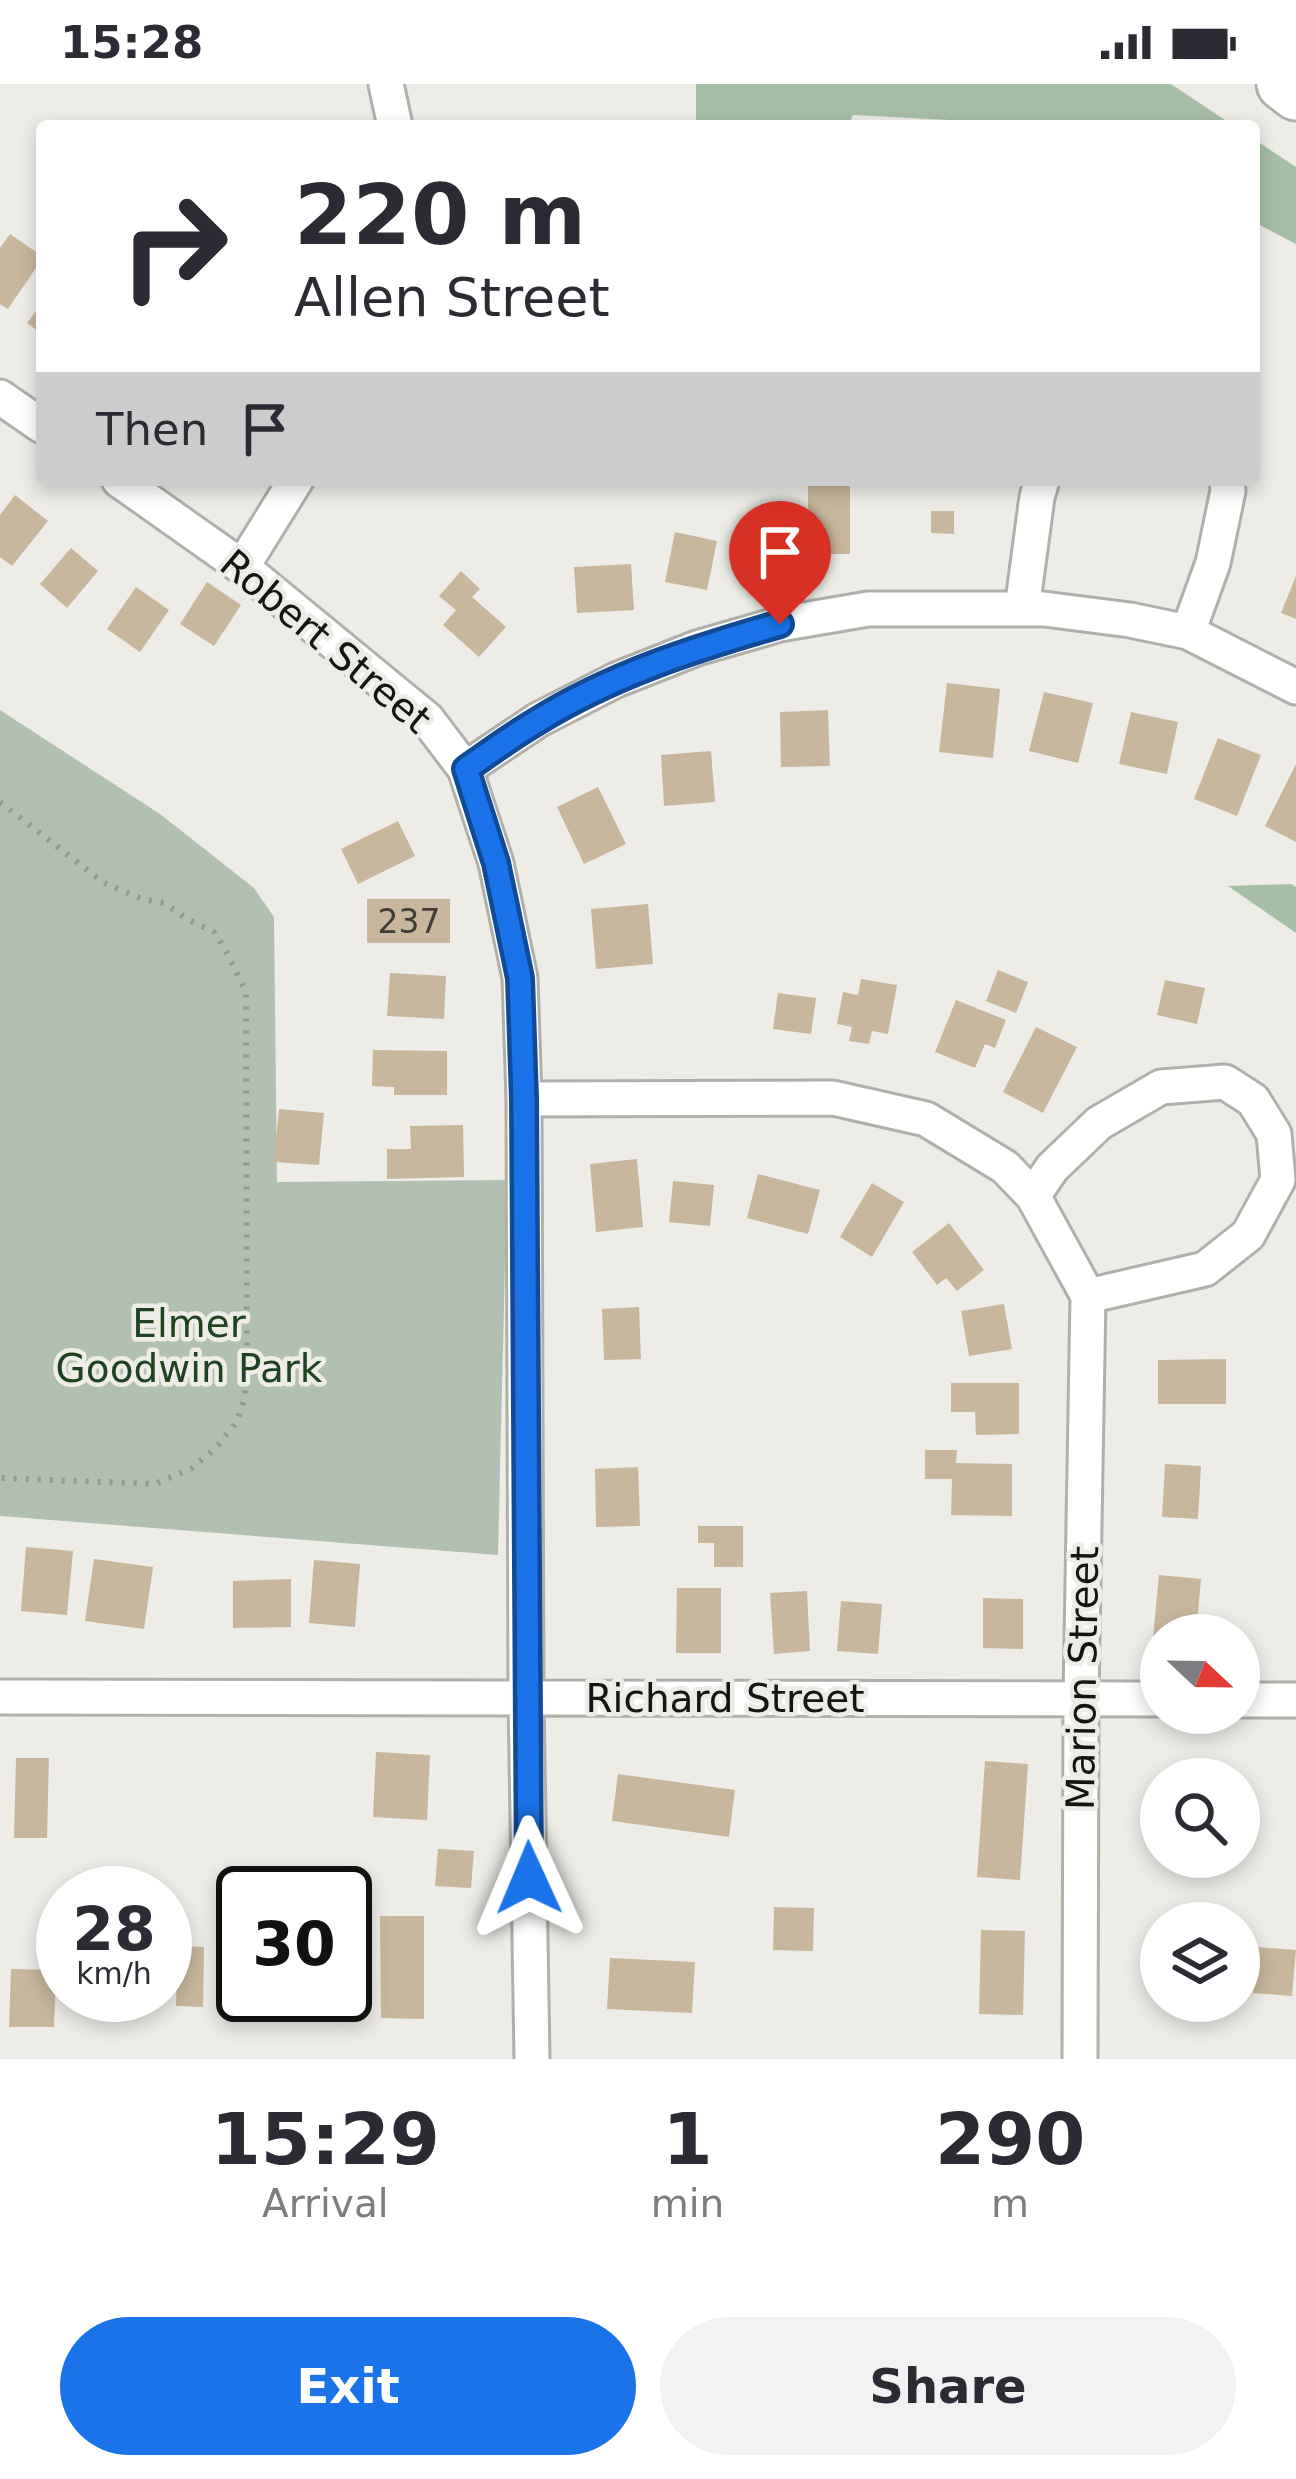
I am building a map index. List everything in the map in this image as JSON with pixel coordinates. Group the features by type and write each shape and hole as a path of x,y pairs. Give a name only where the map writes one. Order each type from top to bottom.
{"main road":[{"path":"1283,84 1296,94"}],"street":[{"path":"386,84 394,120"},
{"path":"0,397 36,422"},
{"name":"Robert Street","path":"127,486 242,567 427,719 466,769 496,863 520,978 524,1099 532,2059"},
{"path":"242,567 292,486"},
{"path":"1022,609 1040,486"},
{"path":"1188,632 1213,563 1228,486"},
{"path":"466,769 538,720 616,680 780,624 868,609 1044,609 1130,620 1188,632 1296,687"},
{"path":"1033,1196 1052,1168 1099,1123 1161,1087 1225,1082 1253,1100 1274,1134 1278,1180 1248,1235 1205,1269 1088,1296"},
{"name":"Marion Street","path":"524,1099 833,1098 926,1119 1005,1167 1033,1196 1088,1296 1080,2059"},
{"name":"Richard Street","path":"0,1697 1140,1699"},
{"path":"1260,1700 1296,1700"}],"path":[{"path":"0,802 104,883 164,903 214,932 246,992 247,1364 237,1421 218,1447 192,1468 154,1484 0,1478"}],"green space":[{"path":"696,84 1171,84 1225,120 949,120 853,115 851,120 696,120"},
{"path":"1260,143 1296,167 1296,244 1260,225"},
{"name":"Elmer Goodwin Park","path":"0,710 160,814 254,888 274,917 277,1182 507,1180 498,1555 0,1516"},
{"path":"1228,886 1296,887 1296,933"}],"building":[{"path":"10,234 36,252 36,268 8,309 0,304 0,248"},
{"path":"808,486 850,486 850,554 808,554"},
{"path":"15,495 48,521 12,566 0,557 0,515"},
{"path":"931,511 954,511 954,534 931,533"},
{"path":"675,532 717,541 707,590 665,582"},
{"path":"71,548 98,571 67,608 40,584"},
{"path":"631,564 634,610 577,613 574,567"},
{"path":"461,571 480,589 472,597 506,627 479,657 443,625 456,610 439,596"},
{"path":"1296,576 1296,619 1281,613"},
{"path":"207,582 241,605 214,646 180,624"},
{"path":"136,587 169,610 140,652 107,629"},
{"path":"947,683 1000,689 993,758 939,752"},
{"path":"1044,692 1093,703 1078,763 1029,751"},
{"path":"828,710 830,766 781,767 780,712"},
{"path":"1131,712 1178,722 1167,774 1119,764"},
{"path":"1218,738 1261,755 1237,816 1194,799"},
{"path":"711,751 715,802 664,806 661,755"},
{"path":"1296,764 1296,842 1265,826"},
{"path":"598,787 626,844 584,864 557,807"},
{"path":"398,821 415,856 358,884 341,849"},
{"path":"367,899 450,899 450,943 367,943"},
{"path":"648,904 653,964 596,969 591,909"},
{"path":"998,970 1028,982 1016,1013 986,1001"},
{"path":"390,973 446,976 444,1019 387,1016"},
{"path":"861,979 897,985 888,1034 872,1031 869,1044 849,1041 852,1027 837,1024 843,992 858,995"},
{"path":"1165,980 1205,988 1197,1024 1157,1015"},
{"path":"778,993 816,998 811,1034 773,1029"},
{"path":"956,1000 1006,1020 995,1048 985,1044 975,1068 935,1052"},
{"path":"1036,1027 1077,1047 1043,1113 1003,1092"},
{"path":"373,1050 447,1051 447,1095 394,1095 394,1087 372,1086"},
{"path":"279,1109 324,1113 319,1165 274,1162"},
{"path":"463,1125 464,1177 387,1179 387,1149 411,1149 410,1126"},
{"path":"637,1159 643,1227 596,1232 590,1164"},
{"path":"758,1174 820,1190 808,1234 747,1218"},
{"path":"673,1181 714,1185 710,1226 669,1222"},
{"path":"872,1183 904,1202 872,1257 840,1237"},
{"path":"949,1223 984,1270 957,1291 946,1278 937,1285 912,1252"},
{"path":"1004,1304 1012,1349 969,1356 961,1311"},
{"path":"639,1307 641,1359 604,1360 602,1309"},
{"path":"1226,1359 1226,1404 1158,1404 1158,1360"},
{"path":"951,1383 1019,1383 1019,1434 976,1435 975,1412 951,1412"},
{"path":"925,1450 957,1450 956,1463 1012,1464 1012,1516 951,1515 952,1479 925,1479"},
{"path":"1165,1464 1201,1466 1198,1519 1162,1517"},
{"path":"638,1467 640,1526 596,1527 595,1469"},
{"path":"698,1526 743,1526 743,1567 714,1567 714,1543 698,1543"},
{"path":"26,1547 73,1551 67,1615 21,1611"},
{"path":"94,1559 153,1567 144,1629 85,1621"},
{"path":"314,1560 360,1564 355,1627 309,1623"},
{"path":"1159,1575 1201,1579 1198,1614 1155,1614"},
{"path":"291,1579 291,1627 233,1628 233,1581"},
{"path":"677,1588 721,1588 721,1653 676,1653"},
{"path":"807,1591 810,1651 774,1654 770,1593"},
{"path":"983,1598 1023,1599 1023,1649 983,1648"},
{"path":"841,1601 882,1604 878,1654 837,1651"},
{"path":"376,1752 430,1755 427,1820 373,1817"},
{"path":"16,1758 49,1758 47,1838 14,1838"},
{"path":"985,1761 1028,1764 1020,1880 977,1877"},
{"path":"618,1774 735,1790 729,1837 612,1821"},
{"path":"438,1849 474,1851 471,1888 435,1886"},
{"path":"774,1907 814,1908 813,1951 773,1950"},
{"path":"380,1916 424,1916 424,2019 381,2018"},
{"path":"981,1930 1025,1931 1023,2015 979,2014"},
{"path":"192,1947 204,1947 203,2007 192,2007"},
{"path":"1260,1947 1296,1950 1292,1996 1260,1994"},
{"path":"610,1958 695,1962 692,2013 607,2009"},
{"path":"11,1969 36,1970 36,2022 54,2022 54,2027 9,2027"}],"route":[{"path":"529,1878 520,978 496,863 466,769 538,720 616,680 780,624"}]}
